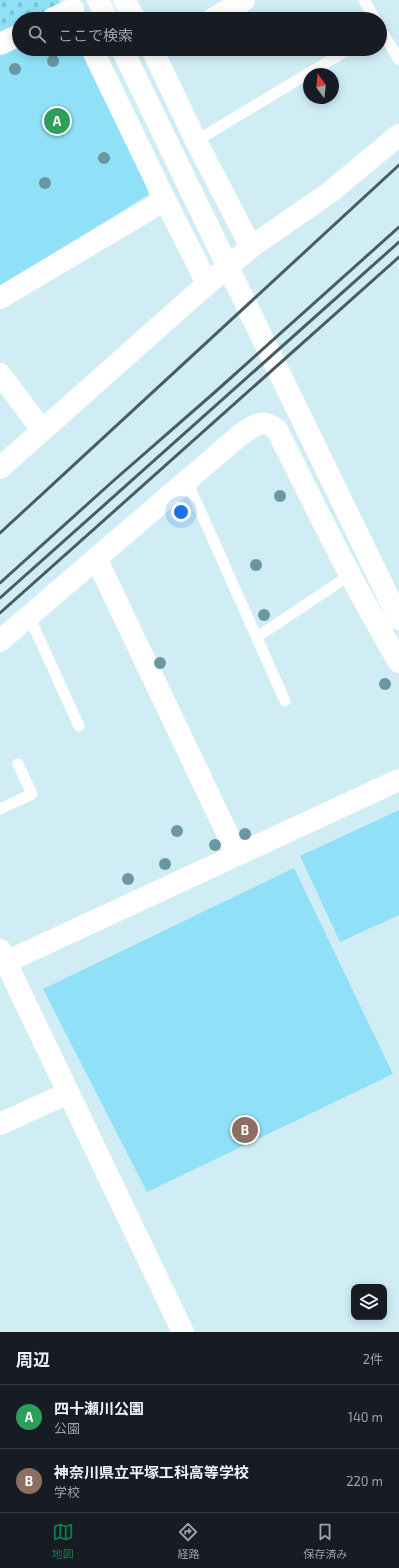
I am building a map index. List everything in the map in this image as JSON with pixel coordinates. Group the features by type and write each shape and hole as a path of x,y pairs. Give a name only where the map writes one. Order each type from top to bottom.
{"street":[{"path":"98,0 104,12"},
{"path":"124,0 131,12"},
{"path":"224,12 244,0"},
{"path":"0,44 12,38"},
{"path":"95,56 207,284"},
{"path":"125,56 399,619"},
{"path":"159,56 196,141 251,247"},
{"path":"0,468 207,284 251,247 329,193 399,135"},
{"path":"0,298 165,200"},
{"path":"0,374 42,430"},
{"path":"0,641 245,432 256,425 263,423 272,425 277,430 350,575 399,662"},
{"path":"96,558 237,854"},
{"path":"183,1332 3,956 237,854 399,780"},
{"path":"0,1124 68,1093"}],"lane":[{"path":"364,0 371,12"},
{"path":"387,40 399,60"},
{"path":"196,141 337,56"},
{"path":"187,481 285,701"},
{"path":"257,637 350,575"},
{"path":"29,616 79,726"},
{"path":"0,809 32,794 18,764"}],"green space":[{"path":"0,0 59,0 61,5 46,12 12,12 12,28 0,34"},
{"path":"12,47 12,56 83,56 148,189 148,195 0,286 0,53"},
{"path":"399,810 399,915 340,942 300,856"},
{"path":"294,868 393,1074 147,1192 43,989"}],"railway":[{"path":"0,533 399,165"},
{"path":"0,583 399,227"},
{"path":"0,598 399,242"},
{"path":"0,613 399,257"}],"place":[{"name":"四十瀬川公園","path":"57,121"},
{"name":"神奈川県立平塚工科高等学校","path":"245,1130"}]}
